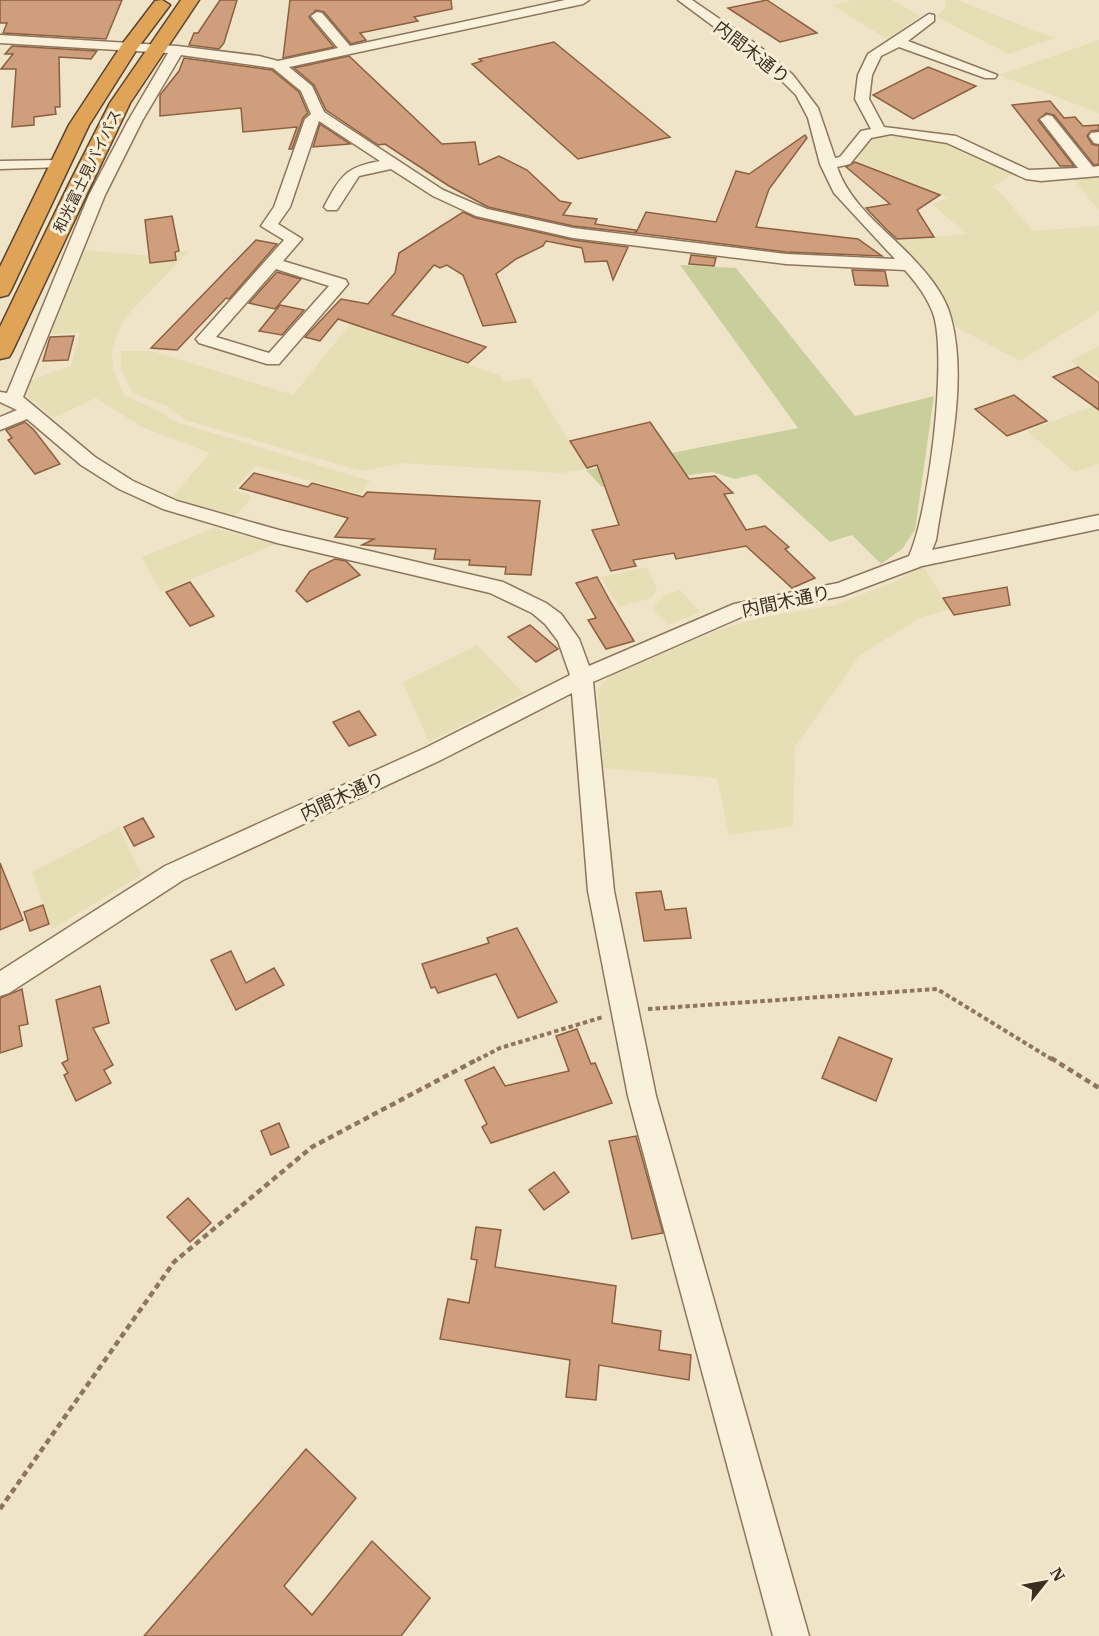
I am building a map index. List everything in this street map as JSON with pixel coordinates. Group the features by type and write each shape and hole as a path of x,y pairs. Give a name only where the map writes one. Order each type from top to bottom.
{"highway":[{"name":"和光富士見バイパス","path":"0,290 79,125 129,47 165,0"},
{"name":"和光富士見バイパス","path":"0,352 120,103 190,0"}],"street":[{"path":"278,65 583,0"},
{"name":"内間木通り","path":"0,985 174,873 433,754 582,678 741,609 842,589 917,560 926,540 948,379 945,326 934,296 911,265 843,193 827,164 813,111 792,81 684,0"},
{"path":"317,16 347,51"},
{"path":"879,130 862,99 866,75 875,54 898,42 929,18"},
{"path":"0,39 177,50 259,60 278,65 307,89 320,115 438,193 482,213 573,234 786,260 911,265"},
{"path":"898,42 990,75"},
{"path":"0,424 14,402 97,195 135,121 177,50"},
{"path":"273,263 340,284 273,360 205,339 294,239 269,226 282,207 312,119 320,115"},
{"path":"1047,119 1094,171"},
{"path":"827,164 845,161 866,134 879,130 951,139 1026,174 1041,176 1094,171"},
{"path":"0,165 60,164"},
{"path":"332,207 349,174 358,168 393,164"},
{"path":"14,402 88,461 126,485 170,505 278,536 488,585 521,597 539,608 561,629 573,650 582,678 601,891 642,1096 791,1636"},
{"path":"917,560 1099,522"}],"path":[{"path":"0,1509 174,1262 312,1147 500,1048 625,1011 938,989 1099,1088"}],"shaded area":[{"path":"853,0 892,0 920,16 887,39 832,5"},
{"path":"946,0 957,0 1055,38 1009,54 937,17 945,7"},
{"path":"1099,40 1099,113 999,75"},
{"path":"884,132 943,141 1015,173 992,187 999,191 1033,231 1099,226 1099,311 1020,361 954,326 934,288 895,240 967,234 932,204 949,198 857,161 873,134"},
{"path":"1099,175 1099,211 1072,177"},
{"path":"85,250 151,256 189,251 123,320 112,349 113,370 124,395 161,412 176,422 370,481 361,494 256,466 233,490 250,495 250,500 235,515 183,501 172,497 210,453 142,427 96,398 53,418 23,392 28,381 71,366 80,333 50,334"},
{"path":"350,324 499,375 504,382 530,378 586,469 561,473 403,463 361,471 185,420 169,407 133,393 121,369 121,351 152,351 293,395"},
{"path":"1099,346 1099,378 1070,361"},
{"path":"1099,404 1099,464 1075,472 1027,431"},
{"path":"215,528 275,544 161,592 142,557"},
{"path":"923,565 949,609 920,618 860,655 795,747 793,826 729,835 717,778 603,768 598,689 610,676 718,630 763,617 836,605 896,581"},
{"path":"647,567 657,589 652,598 619,607 601,577"},
{"path":"680,590 700,612 668,625 652,609 663,596"},
{"path":"477,645 524,694 429,742 403,682"},
{"path":"119,827 141,875 52,929 32,872"}],"green space":[{"path":"680,265 736,268 855,416 934,396 915,530 902,549 881,564 852,535 830,542 756,474 735,479 712,472 602,487 586,470 798,428"}],"building":[{"path":"0,0 122,0 106,39 3,33 7,23 0,23"},
{"path":"220,0 237,0 224,43 219,49 189,45 194,33 198,33"},
{"path":"290,0 451,0 452,9 414,17 418,21 360,33 366,40 351,44 324,12 316,10 309,17 334,47 283,58"},
{"path":"767,0 817,33 780,42 728,8"},
{"path":"554,42 670,137 578,159 472,64 482,61 479,59"},
{"path":"12,46 97,51 91,59 59,57 60,107 55,107 56,114 34,117 34,125 12,127 16,69 1,69 13,54 5,54"},
{"path":"349,56 442,144 475,142 479,165 499,156 527,170 560,201 571,203 563,215 597,219 595,224 636,230 635,233 573,226 488,207 449,186 385,144 378,145 326,110 314,85 294,68"},
{"path":"184,58 272,70 299,92 308,113 303,118 292,149 289,149 297,127 243,132 241,108 160,116 160,95 179,71"},
{"path":"928,67 976,86 913,119 873,95"},
{"path":"1050,101 1064,118 1075,117 1083,126 1099,125 1099,130 1091,131 1087,136 1092,144 1099,146 1099,164 1094,165 1054,115 1046,113 1038,120 1074,166 1060,166 1012,105"},
{"path":"320,124 350,144 313,147"},
{"path":"805,135 807,138 769,189 756,227 858,239 882,256 786,252 636,233 646,212 716,222 736,171 749,174"},
{"path":"855,162 940,195 917,210 934,237 897,239 886,229 866,208 890,204 846,167"},
{"path":"463,212 476,218 573,240 628,247 613,280 607,261 585,262 582,248 546,241 543,246 516,259 496,274 516,322 483,326 463,275 447,265 440,268 434,265 392,315 486,347 468,363 338,319 320,341 305,337 341,299 368,304 395,273 399,253"},
{"path":"172,216 179,251 175,252 176,260 150,263 145,220"},
{"path":"256,240 277,244 229,299 226,298 177,350 151,348"},
{"path":"691,255 716,258 714,266 689,264"},
{"path":"852,270 885,271 888,286 855,285"},
{"path":"277,272 301,279 275,309 249,303"},
{"path":"280,305 304,310 282,335 259,331"},
{"path":"74,336 68,360 43,361 50,337"},
{"path":"1078,367 1099,383 1099,410 1053,377"},
{"path":"1014,395 1047,421 1007,436 975,409"},
{"path":"25,422 60,464 35,474 8,440 12,438 6,430"},
{"path":"650,422 689,479 715,476 733,493 724,494 746,530 765,526 789,547 785,549 815,578 792,588 746,546 676,559 674,553 633,560 636,566 611,571 592,530 619,525 597,465 587,468 570,441"},
{"path":"254,473 308,487 312,483 363,497 367,492 540,501 531,575 505,574 506,567 469,565 470,560 434,559 436,549 362,545 374,539 335,537 348,518 240,488"},
{"path":"335,559 346,561 360,575 307,602 296,591 310,571"},
{"path":"597,577 634,641 606,649 588,620 596,618 576,583"},
{"path":"190,582 214,616 190,626 166,592"},
{"path":"1007,587 1010,605 954,615 943,598"},
{"path":"530,625 558,649 536,662 508,637"},
{"path":"359,711 376,735 349,746 333,722"},
{"path":"143,818 154,837 134,846 124,827"},
{"path":"0,863 23,920 0,930"},
{"path":"661,891 665,910 686,908 691,938 644,941 636,893"},
{"path":"43,905 49,924 30,931 24,912"},
{"path":"517,928 557,1002 518,1018 496,974 438,993 435,987 431,988 422,964 489,943 487,938"},
{"path":"231,951 246,983 274,968 284,985 236,1010 211,960"},
{"path":"100,986 109,1023 93,1028 113,1065 104,1070 111,1083 76,1101 64,1075 68,1073 62,1063 68,1060 56,1000"},
{"path":"22,989 28,1024 19,1026 22,1046 0,1053 0,998"},
{"path":"577,1029 591,1064 595,1063 612,1103 491,1143 482,1127 487,1124 465,1080 494,1067 505,1086 569,1071 556,1036"},
{"path":"839,1037 892,1059 876,1101 822,1078"},
{"path":"279,1123 289,1147 271,1155 261,1131"},
{"path":"636,1136 663,1233 632,1239 609,1141"},
{"path":"554,1172 569,1192 544,1210 529,1190"},
{"path":"188,1198 211,1223 190,1242 167,1217"},
{"path":"476,1227 501,1230 495,1267 616,1286 612,1323 661,1331 659,1350 691,1355 689,1380 599,1365 596,1400 566,1397 570,1360 440,1339 448,1299 469,1303 477,1260 471,1259"},
{"path":"306,1449 356,1498 284,1586 312,1615 372,1541 430,1598 401,1636 144,1636"}]}
